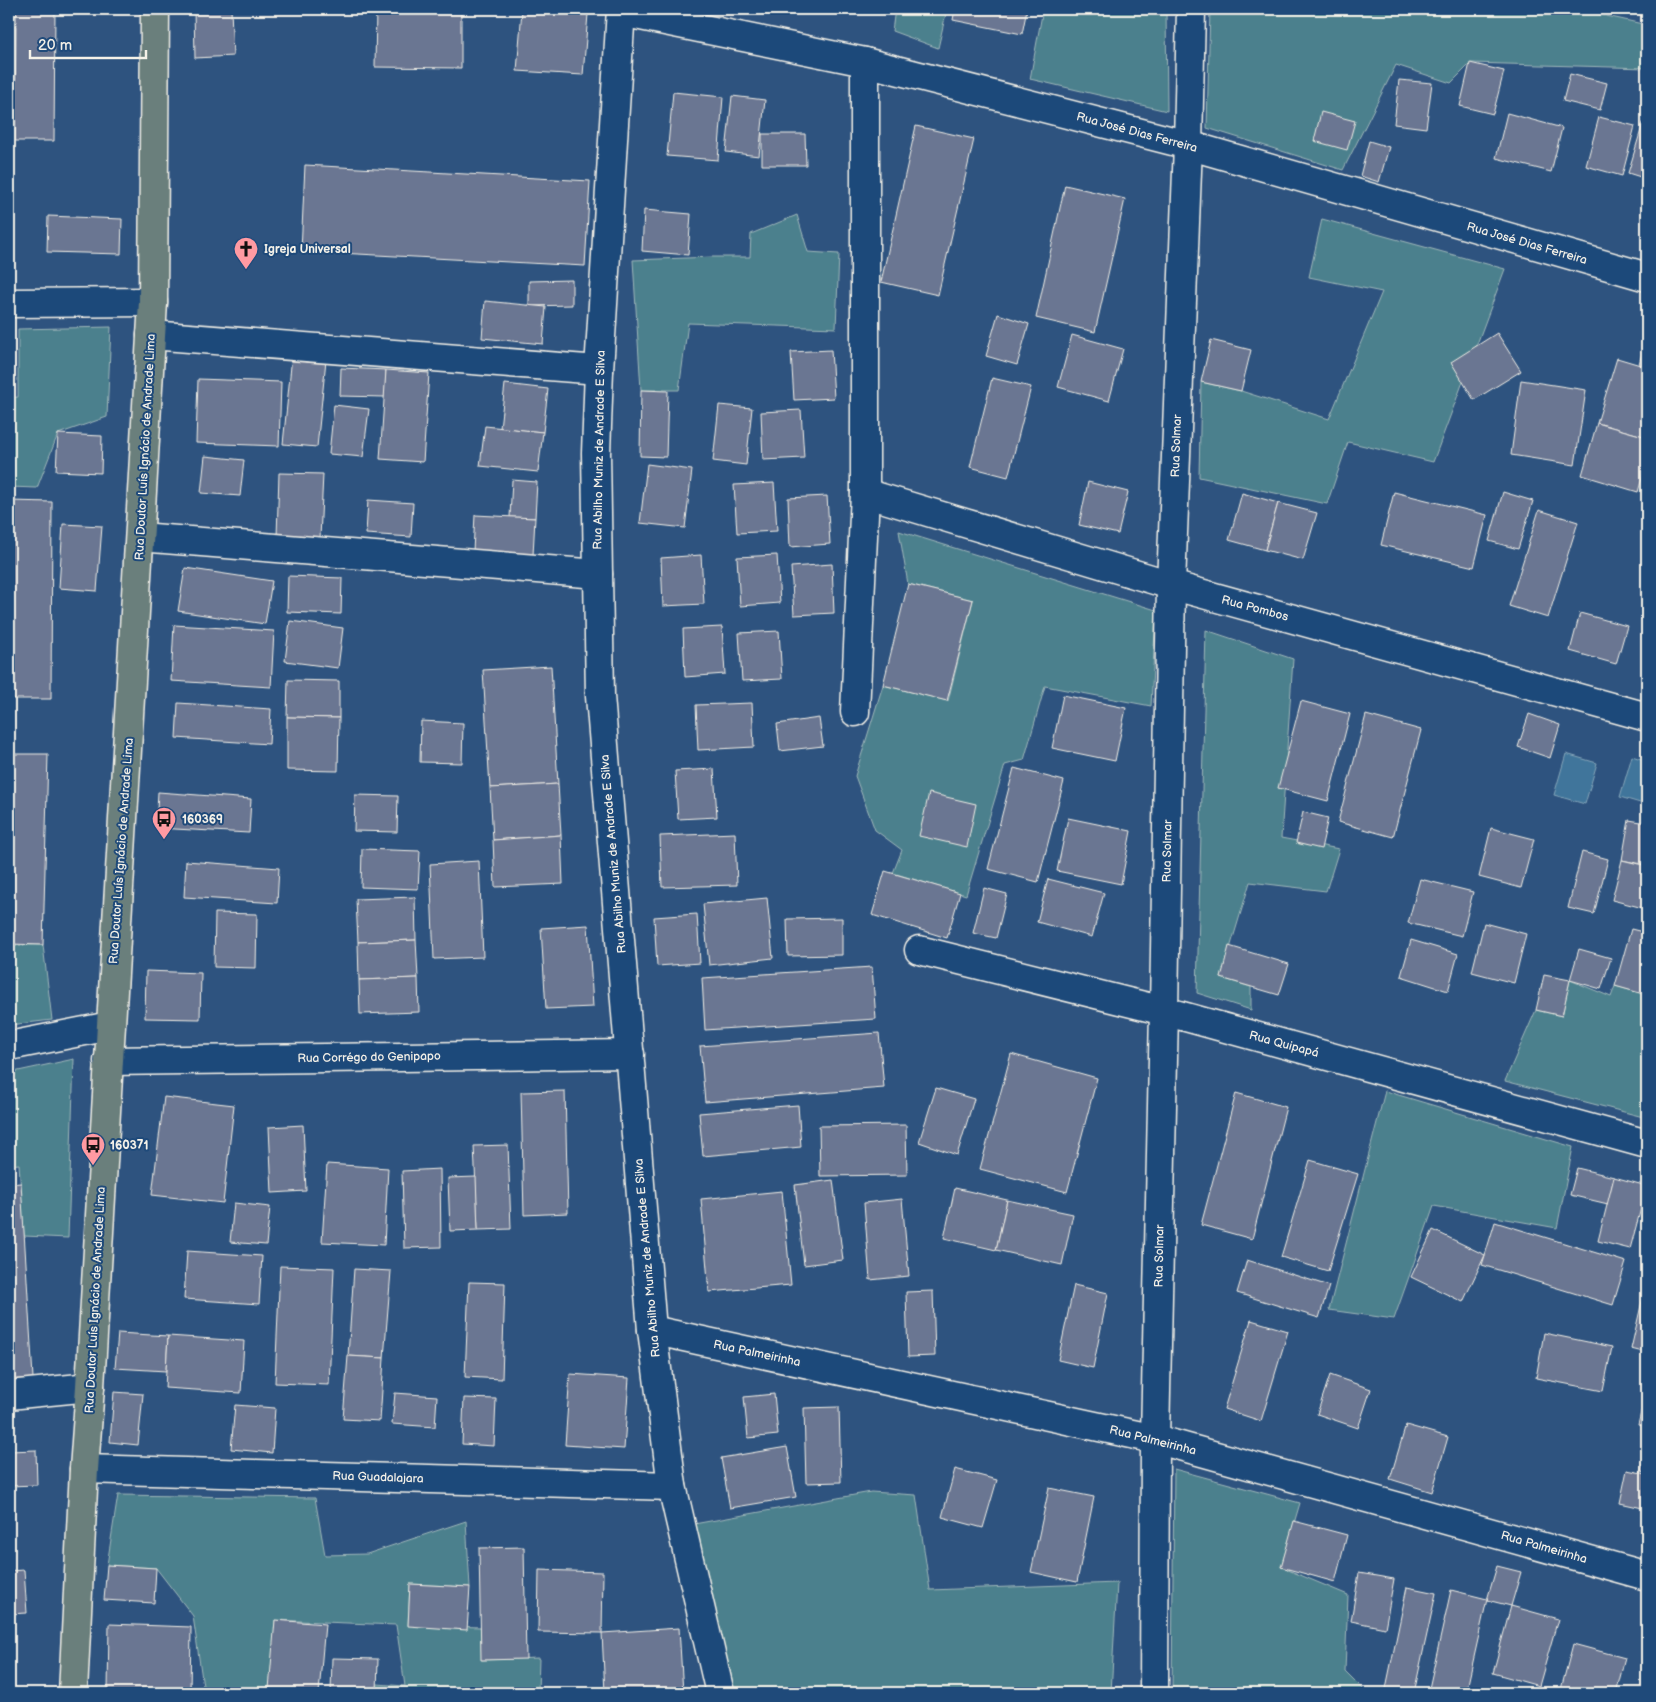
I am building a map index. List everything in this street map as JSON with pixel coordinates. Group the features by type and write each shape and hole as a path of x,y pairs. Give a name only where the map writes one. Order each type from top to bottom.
{"main road":[{"name":"Rua Doutor Luís Ignácio de Andrade Lima","path":"72,1693 153,302 155,9"}],"street":[{"name":"Rua Solmar","path":"1154,1693 1155,1439 1171,585 1188,144 1191,9"},
{"name":"Rua José Dias Ferreira","path":"621,10 865,62 1188,144 1647,278"},
{"name":"Rua Abilho Muniz de Andrade E Silva","path":"621,10 599,370 596,453 600,696 652,1330 672,1486 720,1693"},
{"path":"855,712 865,493 865,62"},
{"path":"9,303 153,302"},
{"path":"151,335 599,370"},
{"name":"Rua Pombos","path":"865,493 1171,585 1647,716"},
{"path":"140,536 598,574"},
{"name":"Rua Quipapá","path":"919,950 1164,1011 1647,1144"},
{"path":"9,1046 110,1026"},
{"name":"Rua Corrégo do Genipapo","path":"108,1061 630,1054"},
{"name":"Rua Palmeirinha","path":"652,1330 1155,1439 1647,1576"},
{"path":"9,1395 90,1387"},
{"name":"Rua Guadalajara","path":"84,1469 672,1486"}],"green space":[{"path":"895,9 947,9 938,48 892,31"},
{"path":"1043,9 1166,9 1167,111 1030,79"},
{"path":"1210,9 1575,9 1647,25 1647,68 1471,63 1451,83 1396,65 1343,170 1207,128"},
{"path":"797,215 808,252 839,254 836,328 688,323 679,390 641,390 633,260 750,257 751,234"},
{"path":"1322,219 1505,269 1433,462 1348,442 1327,504 1199,477 1201,382 1241,391 1329,419 1382,292 1309,277"},
{"path":"111,327 107,417 58,434 37,488 9,487 9,398 18,397 18,329"},
{"path":"899,531 1156,610 1151,706 1045,686 1024,760 1005,765 966,895 893,873 902,850 875,830 855,776 883,685 948,701 973,600 908,584"},
{"path":"1206,630 1293,659 1281,838 1339,849 1326,891 1250,882 1221,978 1251,987 1251,1010 1197,993"},
{"path":"9,945 43,945 52,1020 9,1025"},
{"path":"1570,980 1611,997 1615,986 1647,995 1647,1118 1505,1081 1536,1010 1562,1016"},
{"path":"74,1059 68,1238 24,1236 19,1164 9,1165 9,1073"},
{"path":"1385,1091 1573,1147 1557,1228 1434,1206 1394,1319 1329,1310"},
{"path":"1174,1469 1300,1503 1281,1567 1348,1595 1345,1671 1367,1693 1172,1693"},
{"path":"871,1492 916,1495 930,1590 1117,1583 1111,1693 732,1693 694,1524"},
{"path":"118,1495 315,1498 325,1555 367,1554 466,1521 470,1587 410,1584 408,1625 481,1627 482,1660 539,1658 538,1693 377,1693 377,1684 405,1686 396,1625 275,1620 272,1693 204,1693 193,1616 156,1568 107,1565"}],"water":[{"path":"1566,754 1597,763 1585,804 1554,795"},
{"path":"1632,756 1647,761 1647,805 1620,797"}],"building":[{"path":"16,9 55,9 54,141 15,141"},
{"path":"194,9 231,9 233,56 195,58"},
{"path":"376,9 461,10 461,68 375,67"},
{"path":"955,9 1027,9 1022,34 953,20"},
{"path":"522,10 588,14 583,75 517,71"},
{"path":"1470,63 1504,71 1493,114 1460,106"},
{"path":"1570,74 1607,83 1600,110 1563,101"},
{"path":"1399,80 1432,83 1426,128 1394,124"},
{"path":"673,92 723,97 718,160 667,156"},
{"path":"732,96 765,100 759,156 726,152"},
{"path":"1647,110 1647,179 1628,173"},
{"path":"1321,112 1355,121 1347,150 1314,141"},
{"path":"1507,113 1562,128 1551,172 1496,158"},
{"path":"1599,117 1635,126 1622,176 1586,166"},
{"path":"916,126 974,139 938,295 881,282"},
{"path":"762,134 805,134 806,165 762,165"},
{"path":"1369,141 1389,147 1379,182 1360,176"},
{"path":"305,165 590,181 585,266 301,251"},
{"path":"1065,185 1125,199 1095,332 1036,318"},
{"path":"644,210 691,214 688,255 642,251"},
{"path":"48,216 122,219 121,254 47,252"},
{"path":"572,280 572,305 529,306 529,281"},
{"path":"485,301 546,307 543,344 482,338"},
{"path":"998,314 1029,324 1017,365 986,356"},
{"path":"1497,333 1521,371 1474,400 1451,362"},
{"path":"1072,335 1123,349 1109,401 1058,387"},
{"path":"1647,335 1647,367 1639,364"},
{"path":"1211,340 1251,350 1241,391 1201,382"},
{"path":"831,350 834,398 794,400 791,352"},
{"path":"292,356 326,360 317,447 283,444"},
{"path":"1617,358 1647,367 1647,437 1597,423"},
{"path":"341,368 386,370 385,397 340,396"},
{"path":"386,370 429,373 423,462 380,459"},
{"path":"992,378 1031,387 1008,477 970,467"},
{"path":"198,379 281,382 279,446 196,443"},
{"path":"1521,380 1586,390 1575,465 1511,455"},
{"path":"505,384 548,389 543,432 500,428"},
{"path":"641,390 668,391 666,457 640,456"},
{"path":"334,405 369,409 363,457 329,454"},
{"path":"719,405 752,408 746,465 713,461"},
{"path":"801,410 804,458 763,460 761,412"},
{"path":"1597,423 1647,437 1647,461 1638,492 1582,475"},
{"path":"485,426 543,432 538,472 480,466"},
{"path":"58,434 102,436 101,473 56,471"},
{"path":"205,456 244,460 240,496 201,493"},
{"path":"647,464 692,470 685,528 640,523"},
{"path":"279,473 323,474 320,538 277,537"},
{"path":"512,480 537,482 535,518 510,517"},
{"path":"1088,482 1128,492 1118,534 1079,525"},
{"path":"774,483 777,531 737,533 734,485"},
{"path":"1394,492 1487,515 1474,567 1381,545"},
{"path":"1503,492 1533,501 1518,549 1489,541"},
{"path":"1242,493 1278,503 1265,550 1229,540"},
{"path":"827,496 830,544 790,547 788,498"},
{"path":"368,500 413,503 411,537 366,534"},
{"path":"9,501 52,502 51,699 9,699"},
{"path":"1278,503 1317,513 1303,560 1265,550"},
{"path":"1539,510 1578,522 1548,618 1509,606"},
{"path":"475,515 535,518 533,555 473,551"},
{"path":"63,524 102,526 97,591 59,588"},
{"path":"701,555 704,604 663,606 661,558"},
{"path":"777,555 780,603 740,606 737,557"},
{"path":"832,564 834,613 794,615 791,567"},
{"path":"185,568 272,581 265,624 178,611"},
{"path":"288,576 342,578 341,614 287,612"},
{"path":"908,584 973,600 947,701 883,685"},
{"path":"1580,613 1627,626 1616,664 1570,651"},
{"path":"290,621 343,628 338,668 285,661"},
{"path":"174,625 274,631 271,687 171,681"},
{"path":"722,627 725,674 685,677 683,629"},
{"path":"779,631 782,679 742,681 739,633"},
{"path":"551,666 558,784 490,788 483,670"},
{"path":"288,680 339,681 339,718 287,717"},
{"path":"1063,695 1126,708 1115,761 1052,748"},
{"path":"1301,701 1350,714 1328,801 1278,788"},
{"path":"178,703 271,709 269,744 176,738"},
{"path":"752,703 754,747 698,750 696,705"},
{"path":"1529,714 1560,725 1550,758 1518,747"},
{"path":"1366,715 1421,730 1393,837 1338,822"},
{"path":"287,717 339,718 338,771 287,770"},
{"path":"819,718 823,746 780,751 777,724"},
{"path":"421,721 463,723 462,763 420,762"},
{"path":"9,754 48,754 43,945 9,944"},
{"path":"1014,768 1064,781 1038,882 988,869"},
{"path":"714,769 717,817 678,819 675,771"},
{"path":"558,784 561,835 493,840 490,788"},
{"path":"158,792 251,799 249,833 156,828"},
{"path":"929,793 976,804 967,847 919,836"},
{"path":"355,795 398,796 397,832 354,831"},
{"path":"1303,812 1328,818 1321,849 1296,843"},
{"path":"1068,818 1131,831 1121,884 1057,871"},
{"path":"1629,820 1647,823 1647,865 1622,860"},
{"path":"1491,828 1534,839 1521,888 1479,877"},
{"path":"735,833 737,885 662,887 660,836"},
{"path":"561,835 563,884 495,887 493,840"},
{"path":"362,849 420,851 418,889 361,887"},
{"path":"1582,852 1608,859 1594,914 1568,908"},
{"path":"1622,860 1647,866 1647,909 1612,900"},
{"path":"186,861 279,868 277,903 184,897"},
{"path":"479,861 483,957 434,959 430,864"},
{"path":"885,871 960,893 947,938 872,915"},
{"path":"1048,879 1104,893 1092,937 1037,922"},
{"path":"1420,879 1473,892 1462,936 1408,923"},
{"path":"984,888 1007,894 996,938 973,933"},
{"path":"415,897 416,940 358,942 356,899"},
{"path":"767,898 773,958 709,965 703,904"},
{"path":"215,913 257,914 256,968 214,967"},
{"path":"697,914 700,963 657,966 654,917"},
{"path":"842,918 842,955 788,956 787,919"},
{"path":"1484,923 1526,934 1514,983 1472,972"},
{"path":"588,925 593,1007 546,1009 541,928"},
{"path":"1631,929 1647,933 1647,995 1615,986"},
{"path":"416,940 418,978 359,980 358,942"},
{"path":"1411,940 1458,954 1448,991 1401,976"},
{"path":"1229,946 1289,964 1279,995 1221,978"},
{"path":"1579,949 1611,958 1601,989 1570,980"},
{"path":"872,967 876,1019 705,1030 702,978"},
{"path":"146,971 201,973 200,1019 145,1018"},
{"path":"1544,975 1570,980 1562,1016 1536,1010"},
{"path":"418,978 419,1012 360,1014 359,980"},
{"path":"879,1033 884,1088 705,1102 700,1046"},
{"path":"1011,1054 1097,1078 1067,1192 980,1169"},
{"path":"936,1088 974,1099 957,1155 919,1142"},
{"path":"565,1091 568,1213 524,1215 521,1092"},
{"path":"1236,1093 1286,1107 1252,1239 1201,1225"},
{"path":"164,1097 234,1105 223,1203 152,1195"},
{"path":"798,1105 801,1147 703,1156 699,1113"},
{"path":"303,1125 306,1191 272,1193 269,1127"},
{"path":"906,1125 907,1175 820,1176 819,1126"},
{"path":"508,1145 511,1229 478,1230 474,1146"},
{"path":"1310,1160 1358,1174 1328,1271 1281,1257"},
{"path":"327,1164 388,1168 384,1245 322,1242"},
{"path":"1577,1168 1614,1177 1608,1204 1570,1195"},
{"path":"440,1169 441,1247 404,1248 402,1171"},
{"path":"476,1177 478,1230 450,1231 448,1178"},
{"path":"1614,1177 1647,1186 1630,1249 1598,1241"},
{"path":"833,1180 843,1260 804,1265 795,1185"},
{"path":"21,1183 33,1378 9,1380 9,1184"},
{"path":"955,1188 1007,1200 996,1250 944,1238"},
{"path":"782,1191 791,1285 709,1292 701,1199"},
{"path":"902,1199 909,1276 870,1280 864,1203"},
{"path":"1007,1200 1073,1214 1062,1265 996,1250"},
{"path":"234,1203 270,1207 266,1245 230,1242"},
{"path":"1495,1222 1626,1262 1613,1305 1482,1265"},
{"path":"1433,1230 1485,1255 1463,1302 1411,1277"},
{"path":"187,1251 262,1256 259,1304 184,1299"},
{"path":"1247,1260 1329,1286 1319,1318 1237,1293"},
{"path":"280,1266 334,1268 329,1385 275,1383"},
{"path":"354,1269 391,1271 384,1358 348,1356"},
{"path":"469,1282 505,1283 502,1379 465,1377"},
{"path":"1074,1285 1108,1293 1093,1368 1058,1360"},
{"path":"1645,1288 1647,1289 1647,1353 1631,1349"},
{"path":"933,1291 935,1356 908,1357 906,1292"},
{"path":"1251,1320 1288,1331 1261,1421 1224,1409"},
{"path":"118,1333 168,1336 166,1371 115,1368"},
{"path":"1544,1333 1612,1347 1603,1391 1536,1378"},
{"path":"168,1336 244,1341 241,1393 165,1388"},
{"path":"348,1356 384,1358 380,1421 343,1419"},
{"path":"570,1374 629,1378 624,1449 565,1445"},
{"path":"1330,1375 1371,1389 1358,1428 1317,1414"},
{"path":"114,1392 143,1394 138,1445 110,1442"},
{"path":"395,1393 437,1396 435,1427 392,1424"},
{"path":"774,1394 778,1435 748,1438 744,1397"},
{"path":"1645,1395 1647,1395 1647,1427 1638,1425"},
{"path":"464,1398 496,1399 494,1446 462,1444"},
{"path":"235,1405 275,1408 272,1453 231,1449"},
{"path":"839,1407 841,1482 806,1483 804,1408"},
{"path":"1406,1425 1448,1437 1432,1492 1390,1479"},
{"path":"1647,1443 1647,1472 1641,1471"},
{"path":"787,1447 796,1497 730,1508 721,1458"},
{"path":"36,1450 37,1485 9,1486 9,1451"},
{"path":"955,1469 997,1480 983,1528 942,1517"},
{"path":"1627,1470 1647,1474 1647,1509 1620,1503"},
{"path":"1049,1488 1094,1497 1077,1582 1031,1572"},
{"path":"1294,1521 1347,1535 1335,1582 1281,1567"},
{"path":"524,1547 526,1659 481,1660 479,1548"},
{"path":"107,1565 156,1568 154,1603 104,1600"},
{"path":"1497,1566 1521,1572 1511,1606 1487,1600"},
{"path":"24,1570 27,1613 9,1614 9,1571"},
{"path":"539,1570 603,1572 602,1633 538,1632"},
{"path":"1359,1573 1394,1579 1385,1628 1351,1621"},
{"path":"410,1584 470,1587 467,1630 408,1626"},
{"path":"1407,1587 1436,1593 1414,1693 1385,1693"},
{"path":"1451,1590 1487,1599 1466,1693 1428,1693"},
{"path":"1511,1606 1558,1619 1539,1686 1493,1673"},
{"path":"275,1620 325,1624 319,1693 269,1689"},
{"path":"109,1624 191,1627 190,1693 108,1693"},
{"path":"679,1628 683,1693 605,1693 602,1633"},
{"path":"1573,1644 1625,1658 1616,1693 1560,1693"},
{"path":"332,1658 378,1659 377,1693 331,1693"}],"place":[{"name":"Igreja Universal","path":"246,270"},
{"name":"160369","path":"164,840"},
{"name":"160371","path":"93,1166"}]}
